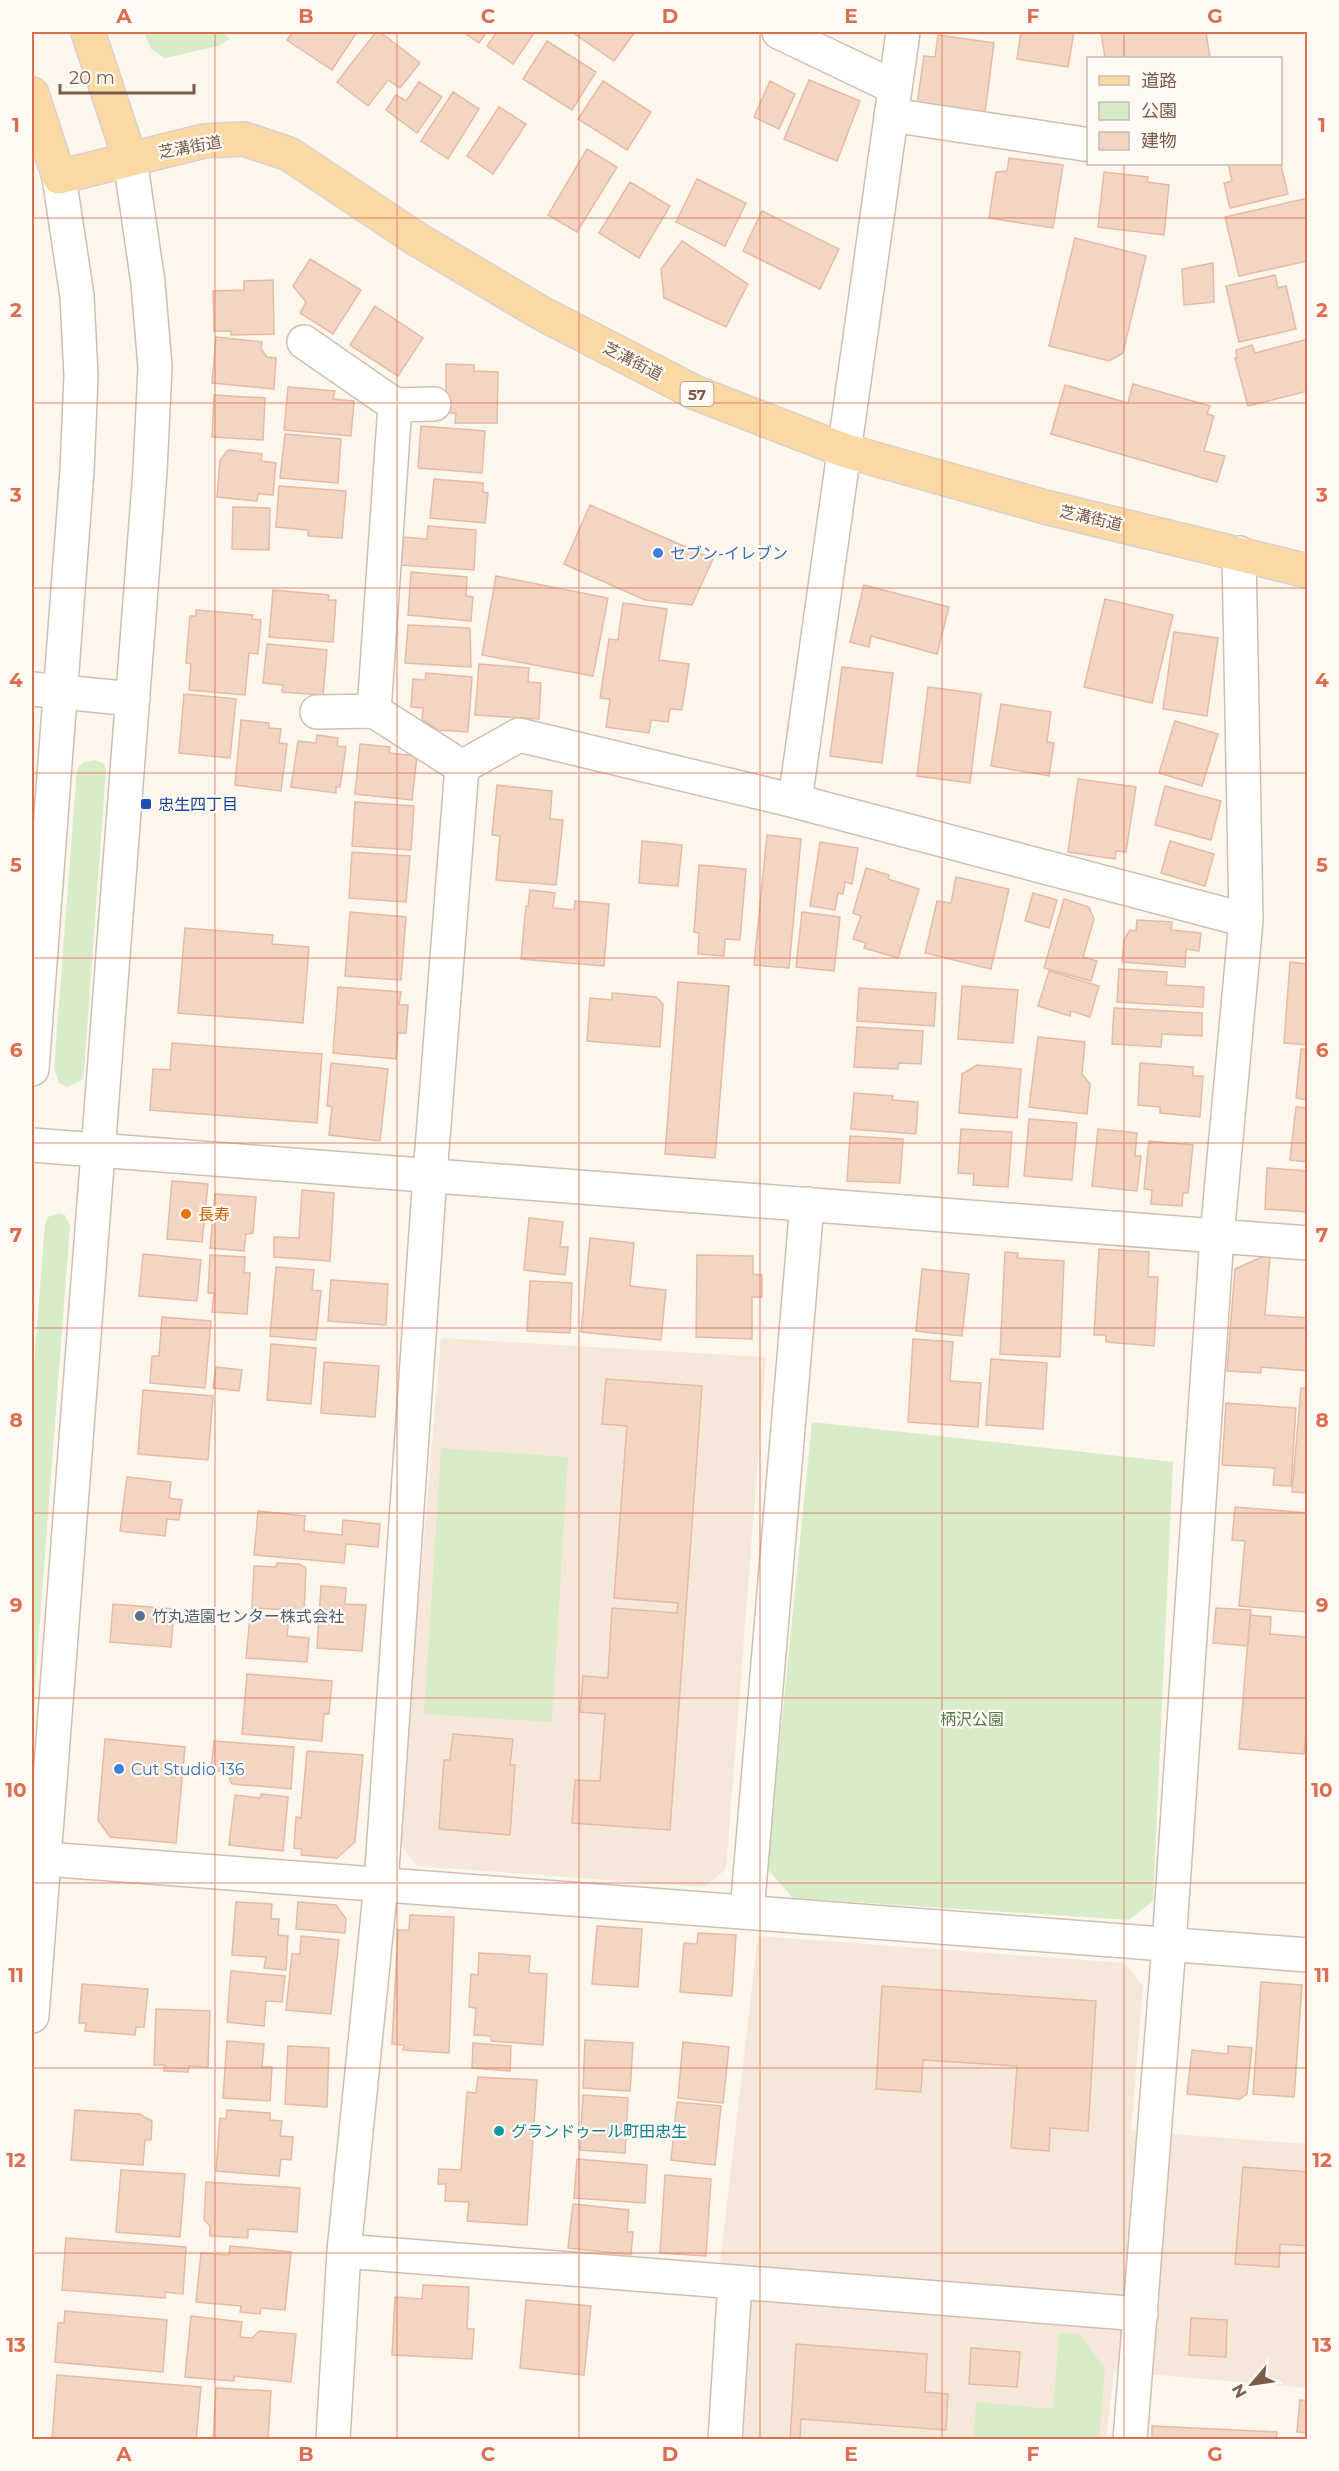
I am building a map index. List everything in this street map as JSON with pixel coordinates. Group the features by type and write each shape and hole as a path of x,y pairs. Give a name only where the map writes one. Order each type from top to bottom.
{"main road":[{"path":"88,32 130,159"},
{"path":"32,94 59,177"},
{"name":"芝溝街道","path":"59,177 204,141 244,139 289,154 415,238 541,313 696,393 843,450 1045,507 1308,571"}],"street":[{"path":"779,32 893,101 1084,144"},
{"path":"795,801 903,32"},
{"path":"32,2016 38,1858 98,1150 150,471 155,367 148,283 130,159"},
{"path":"32,1069 46,690 77,471 81,376 77,296 59,177"},
{"path":"304,342 395,405 434,404"},
{"path":"374,711 395,405"},
{"path":"1130,2439 1169,1945 1217,1236 1246,920 1239,553"},
{"path":"46,690 133,699"},
{"path":"317,712 374,711 462,767"},
{"path":"462,767 519,735 795,801 1246,920"},
{"path":"333,2439 344,2251 381,1884 430,1175 462,767"},
{"path":"32,1145 1308,1243"},
{"path":"747,1912 807,1204"},
{"path":"38,1858 1308,1955"},
{"path":"344,2251 1141,2314"},
{"path":"725,2439 735,2282"}],"shaded area":[{"path":"441,1338 766,1357 726,1869 705,1887 417,1866 398,1841"},
{"path":"758,1936 1125,1963 1143,1987 1131,2131 1307,2144 1307,2388 1114,2371 1106,2439 741,2439 751,2266 720,2263"}],"green space":[{"path":"144,32 222,32 230,39 218,46 165,58 151,49"},
{"path":"95,760 103,763 106,769 84,1072 82,1080 67,1087 59,1083 54,1069 77,769 82,763"},
{"path":"59,1213 65,1215 70,1225 32,1727 32,1389 45,1224 48,1217"},
{"name":"柄沢公園","path":"812,1422 1173,1462 1153,1901 1129,1920 793,1898 767,1869"},
{"path":"441,1448 568,1457 552,1722 424,1714"},
{"path":"1059,2333 1080,2334 1105,2369 1099,2439 973,2439 976,2402 1053,2409"}],"building":[{"path":"293,32 357,32 332,70 287,40"},
{"path":"376,32 380,32 420,63 400,88 388,80 368,106 337,82"},
{"path":"463,32 487,32 479,43"},
{"path":"497,32 535,32 513,64 487,46"},
{"path":"572,32 635,32 614,61"},
{"path":"1021,32 1074,32 1068,67 1017,59"},
{"path":"1101,32 1206,32 1210,57 1105,57"},
{"path":"938,35 994,43 985,113 917,104 924,56 935,57"},
{"path":"547,41 596,72 572,110 523,79"},
{"path":"809,80 860,101 837,161 784,139"},
{"path":"603,81 651,112 627,150 578,119"},
{"path":"770,81 795,94 779,129 754,117"},
{"path":"419,82 442,97 417,133 386,110 396,95 406,101"},
{"path":"453,92 479,109 448,159 421,141"},
{"path":"499,107 526,124 493,174 467,156"},
{"path":"587,149 617,167 577,232 548,215"},
{"path":"1009,158 1063,165 1053,228 989,218 996,172 1007,171"},
{"path":"1228,165 1281,165 1288,194 1230,208 1224,183 1232,181"},
{"path":"1104,172 1148,177 1147,182 1169,185 1164,235 1098,227"},
{"path":"697,179 746,203 725,246 676,222"},
{"path":"630,182 670,206 639,258 599,233"},
{"path":"1308,198 1308,261 1239,276 1225,217"},
{"path":"762,211 839,249 820,289 743,251"},
{"path":"1075,238 1146,256 1123,353 1109,361 1049,346"},
{"path":"682,241 748,284 726,327 664,298 661,269"},
{"path":"310,259 361,290 333,334 300,313 306,302 293,286"},
{"path":"1213,263 1214,302 1184,305 1182,269"},
{"path":"1275,275 1278,288 1286,286 1296,329 1239,342 1226,286"},
{"path":"273,280 274,334 231,335 231,331 214,331 213,291 244,290 244,281"},
{"path":"375,306 423,338 398,376 350,345"},
{"path":"216,337 262,342 261,349 267,357 276,358 274,389 212,383"},
{"path":"1308,339 1308,391 1248,406 1235,358 1237,358 1236,350 1252,345 1255,353"},
{"path":"446,364 474,365 474,371 498,372 497,423 455,423 456,413 446,413"},
{"path":"1133,384 1210,406 1207,414 1214,416 1204,451 1225,456 1217,482 1051,434 1065,385 1128,403"},
{"path":"288,387 335,391 333,399 354,401 351,436 284,430"},
{"path":"214,395 265,398 263,440 212,437"},
{"path":"421,426 485,431 482,473 418,468"},
{"path":"285,434 341,439 338,483 280,478"},
{"path":"228,450 262,454 261,461 276,463 273,495 258,494 257,501 217,497 220,460"},
{"path":"434,479 483,483 483,492 488,493 485,523 430,518"},
{"path":"279,486 346,491 342,538 308,536 308,530 276,527"},
{"path":"590,505 713,559 692,605 645,600 564,564"},
{"path":"233,507 270,508 269,550 232,549"},
{"path":"428,526 476,530 474,570 401,565 403,537 427,539"},
{"path":"411,572 467,577 466,596 473,597 471,621 408,615"},
{"path":"496,576 608,598 593,676 482,655"},
{"path":"864,585 949,607 937,654 871,636 869,647 850,642"},
{"path":"273,590 329,595 328,600 336,600 333,642 269,637"},
{"path":"1105,599 1173,615 1152,703 1084,687"},
{"path":"623,603 667,609 659,660 689,664 682,710 670,709 668,722 651,720 649,733 606,727 610,699 600,698 609,639 618,640"},
{"path":"196,610 253,615 252,619 261,620 258,654 249,653 245,695 189,690 191,664 186,663 190,616 196,616"},
{"path":"408,625 470,628 471,667 405,663"},
{"path":"1174,632 1218,638 1207,716 1163,709"},
{"path":"267,644 327,650 323,695 282,692 283,685 263,683"},
{"path":"479,664 529,668 528,682 541,683 539,719 475,715"},
{"path":"842,667 893,673 882,763 830,756"},
{"path":"426,673 472,677 468,732 438,730 422,720 423,708 411,707 413,679 425,680"},
{"path":"928,687 981,694 970,783 917,776"},
{"path":"184,694 236,699 230,758 179,753"},
{"path":"1001,704 1051,712 1047,742 1054,743 1049,776 991,766"},
{"path":"241,720 269,723 269,728 281,729 279,743 287,744 281,791 235,785"},
{"path":"1175,721 1218,734 1202,786 1159,773"},
{"path":"317,735 338,738 337,746 346,747 340,787 336,787 336,793 291,787 298,741 316,743"},
{"path":"360,744 390,747 389,753 417,756 412,800 355,794"},
{"path":"1078,779 1136,787 1126,852 1116,851 1115,859 1068,852"},
{"path":"497,785 552,791 550,819 563,820 556,885 496,880 500,836 492,835"},
{"path":"1165,786 1221,801 1211,840 1155,825"},
{"path":"355,802 414,806 411,850 352,846"},
{"path":"767,835 801,839 789,968 754,965"},
{"path":"642,841 682,845 678,886 639,883"},
{"path":"1170,841 1214,854 1205,886 1161,873"},
{"path":"820,842 858,848 852,884 845,882 843,894 838,893 835,910 810,906"},
{"path":"352,852 410,856 406,902 349,898"},
{"path":"699,865 746,869 740,940 725,939 724,956 698,954 699,933 694,932"},
{"path":"866,868 889,875 888,879 919,889 898,958 864,948 866,943 853,939 861,916 853,913"},
{"path":"956,877 1009,889 991,969 925,953 937,901 951,903"},
{"path":"530,890 555,893 553,908 574,910 575,901 609,904 604,966 521,959 526,906 528,906"},
{"path":"1033,893 1057,900 1049,928 1025,921"},
{"path":"1064,899 1089,907 1094,919 1083,957 1097,961 1091,981 1044,968"},
{"path":"350,912 406,917 401,980 345,976"},
{"path":"802,912 840,917 834,971 796,967"},
{"path":"1137,920 1172,922 1171,930 1201,933 1199,951 1186,949 1185,967 1122,962 1124,940 1130,930 1136,931"},
{"path":"185,928 273,935 272,944 309,947 303,1023 178,1013"},
{"path":"1290,962 1308,964 1308,1045 1284,1043"},
{"path":"1119,969 1167,972 1166,985 1204,987 1203,1007 1117,1002"},
{"path":"1049,971 1099,986 1090,1017 1071,1011 1070,1016 1038,1006"},
{"path":"678,982 729,986 715,1158 665,1154"},
{"path":"962,986 1018,990 1013,1043 958,1039"},
{"path":"338,987 401,992 399,1005 408,1005 406,1033 398,1033 396,1059 333,1053"},
{"path":"859,988 936,993 934,1026 857,1021"},
{"path":"612,993 656,997 663,1004 660,1047 587,1041 590,998 612,1000"},
{"path":"1114,1008 1202,1013 1202,1036 1162,1034 1161,1047 1112,1044"},
{"path":"857,1027 923,1031 921,1064 899,1063 898,1069 854,1067"},
{"path":"1038,1037 1085,1042 1082,1074 1090,1084 1087,1114 1029,1107"},
{"path":"172,1043 322,1054 317,1123 150,1110 153,1069 170,1070"},
{"path":"1301,1049 1308,1050 1308,1100 1296,1098"},
{"path":"331,1063 388,1069 380,1141 329,1135 332,1107 327,1106"},
{"path":"1140,1063 1193,1067 1193,1076 1203,1076 1200,1117 1160,1113 1160,1107 1138,1105"},
{"path":"977,1065 1021,1069 1017,1118 959,1113 962,1074"},
{"path":"854,1093 893,1096 892,1100 918,1102 916,1134 851,1129"},
{"path":"1296,1107 1308,1108 1308,1162 1290,1160"},
{"path":"1029,1119 1077,1123 1072,1180 1024,1176"},
{"path":"961,1129 1012,1132 1008,1187 973,1185 974,1174 958,1173"},
{"path":"1098,1129 1137,1133 1135,1156 1141,1156 1137,1191 1092,1186"},
{"path":"850,1136 903,1139 900,1183 847,1181"},
{"path":"1149,1141 1193,1145 1188,1193 1183,1193 1182,1206 1151,1204 1152,1190 1144,1189"},
{"path":"1267,1168 1308,1171 1308,1212 1265,1209"},
{"path":"172,1181 208,1184 202,1242 167,1239"},
{"path":"302,1190 334,1193 330,1261 274,1257 274,1237 299,1238"},
{"path":"215,1194 256,1197 253,1233 246,1234 244,1251 210,1248"},
{"path":"529,1218 563,1222 560,1247 568,1247 565,1275 524,1270"},
{"path":"590,1238 634,1243 630,1286 666,1290 661,1340 581,1332"},
{"path":"1099,1249 1149,1252 1148,1277 1158,1277 1154,1346 1106,1342 1106,1335 1094,1335"},
{"path":"1005,1252 1018,1253 1017,1258 1064,1261 1060,1357 1000,1354"},
{"path":"143,1254 201,1260 197,1301 139,1296"},
{"path":"210,1255 245,1257 244,1273 250,1273 247,1314 212,1312 214,1293 208,1293"},
{"path":"697,1255 753,1256 753,1274 762,1275 762,1297 752,1297 752,1339 696,1337"},
{"path":"1264,1256 1270,1256 1265,1315 1308,1318 1308,1371 1261,1367 1261,1373 1227,1371 1235,1269"},
{"path":"276,1267 314,1270 312,1290 321,1291 316,1340 270,1336"},
{"path":"922,1269 969,1274 962,1336 916,1331"},
{"path":"331,1280 388,1284 386,1325 328,1321"},
{"path":"530,1281 572,1283 570,1333 527,1331"},
{"path":"162,1317 211,1321 205,1388 150,1383 152,1356 159,1356"},
{"path":"913,1339 953,1342 950,1381 981,1383 978,1427 908,1422"},
{"path":"271,1344 316,1348 311,1404 267,1400"},
{"path":"991,1359 1047,1363 1043,1429 986,1425"},
{"path":"324,1362 379,1366 375,1417 321,1413"},
{"path":"216,1367 242,1370 239,1391 213,1388"},
{"path":"606,1379 702,1386 670,1830 572,1823 575,1780 600,1781 605,1714 580,1712 583,1676 608,1678 612,1608 677,1613 678,1603 614,1598 627,1426 602,1424"},
{"path":"1301,1388 1308,1389 1308,1493 1292,1492"},
{"path":"143,1390 213,1396 208,1460 138,1454"},
{"path":"1226,1403 1296,1408 1291,1486 1273,1485 1275,1468 1222,1465"},
{"path":"127,1477 171,1482 169,1498 182,1500 179,1520 167,1519 165,1536 120,1531"},
{"path":"1235,1507 1308,1513 1308,1612 1239,1606 1245,1541 1232,1540"},
{"path":"258,1511 305,1516 304,1531 342,1535 343,1520 380,1524 378,1547 346,1544 344,1563 254,1555"},
{"path":"277,1563 299,1564 306,1568 304,1611 252,1608 254,1566 276,1567"},
{"path":"321,1586 346,1588 345,1604 366,1605 362,1651 317,1648"},
{"path":"113,1604 174,1609 171,1647 110,1642"},
{"path":"1216,1608 1251,1610 1248,1646 1213,1643"},
{"path":"1250,1615 1271,1617 1270,1634 1308,1637 1308,1706 1304,1754 1239,1749"},
{"path":"250,1616 289,1619 287,1636 309,1638 307,1662 246,1658"},
{"path":"247,1674 332,1681 329,1714 324,1714 322,1741 242,1734"},
{"path":"453,1734 513,1739 510,1765 515,1765 510,1835 439,1829 444,1760 450,1760"},
{"path":"105,1739 185,1747 176,1843 110,1837 98,1820"},
{"path":"214,1741 294,1747 291,1789 232,1784 226,1771 211,1771"},
{"path":"307,1751 363,1755 355,1842 337,1858 301,1855 302,1849 294,1848 296,1817 301,1818"},
{"path":"261,1794 288,1797 283,1851 229,1845 235,1795 261,1798"},
{"path":"236,1902 272,1904 271,1919 279,1919 278,1935 288,1936 286,1970 264,1968 266,1957 232,1955"},
{"path":"298,1902 336,1905 346,1919 345,1933 296,1929"},
{"path":"410,1915 454,1917 449,2053 403,2050 404,2045 392,2044 398,1930 409,1930"},
{"path":"597,1926 642,1929 638,1987 592,1984"},
{"path":"698,1933 736,1935 732,1996 680,1992 684,1943 697,1944"},
{"path":"301,1936 339,1940 331,2014 286,2010 292,1954 300,1954"},
{"path":"479,1953 530,1956 529,1973 547,1974 543,2045 491,2041 491,2036 474,2035 476,2008 469,2007 471,1974 478,1975"},
{"path":"231,1971 285,1976 282,2002 266,2001 264,2026 227,2022"},
{"path":"1261,1982 1302,1985 1294,2097 1253,2094"},
{"path":"82,1984 148,1989 144,2027 136,2027 135,2035 85,2031 86,2023 79,2023"},
{"path":"882,1986 1096,2001 1088,2131 1050,2128 1049,2151 1011,2148 1017,2066 923,2060 921,2092 876,2089"},
{"path":"156,2009 210,2011 208,2067 189,2066 188,2072 164,2071 165,2065 154,2065"},
{"path":"585,2040 633,2043 630,2091 583,2088"},
{"path":"227,2041 264,2044 262,2067 272,2067 270,2101 223,2098"},
{"path":"683,2042 729,2047 723,2103 678,2098"},
{"path":"473,2043 511,2046 510,2071 472,2068"},
{"path":"288,2046 329,2048 327,2107 285,2104"},
{"path":"1228,2046 1252,2048 1247,2094 1240,2099 1187,2094 1192,2050 1228,2054"},
{"name":"グランドゥール町田忠生","path":"478,2077 537,2080 527,2225 467,2221 469,2202 445,2201 446,2184 438,2184 439,2169 461,2170 467,2092 476,2093"},
{"path":"583,2095 628,2098 625,2153 580,2150"},
{"path":"677,2102 721,2106 715,2165 671,2160"},
{"path":"75,2110 139,2114 152,2121 151,2140 145,2140 143,2165 71,2160"},
{"path":"227,2110 270,2113 270,2120 282,2121 280,2136 293,2137 291,2160 281,2159 279,2176 216,2171 220,2118 226,2119"},
{"path":"577,2159 647,2165 645,2203 574,2198"},
{"path":"1243,2167 1308,2172 1308,2246 1280,2244 1279,2267 1235,2264"},
{"path":"121,2170 185,2174 180,2237 116,2232"},
{"path":"665,2175 711,2179 706,2256 660,2253"},
{"path":"206,2182 300,2188 297,2232 248,2229 248,2238 210,2236 210,2226 204,2220"},
{"path":"573,2204 629,2210 627,2232 633,2232 631,2255 568,2248"},
{"path":"66,2238 186,2247 183,2294 165,2292 165,2298 62,2290"},
{"path":"230,2246 291,2252 285,2310 261,2308 260,2314 240,2312 241,2306 196,2302 201,2253 229,2255"},
{"path":"423,2285 469,2287 467,2329 474,2329 472,2359 392,2355 395,2297 422,2299"},
{"path":"526,2300 591,2306 584,2375 520,2368"},
{"path":"65,2311 167,2320 163,2372 55,2362 58,2323 64,2323"},
{"path":"191,2316 242,2322 240,2337 252,2338 259,2331 296,2334 291,2382 234,2376 234,2381 185,2377"},
{"path":"1191,2318 1227,2320 1226,2357 1189,2355"},
{"path":"796,2344 927,2354 925,2392 948,2394 946,2430 801,2419 800,2440 790,2440"},
{"path":"971,2348 1020,2352 1017,2387 969,2384"},
{"path":"57,2375 201,2387 196,2440 52,2440"},
{"path":"216,2388 271,2391 268,2440 213,2440"},
{"path":"1300,2400 1308,2401 1308,2433 1297,2432"},
{"path":"1152,2426 1277,2432 1276,2440 1152,2440"}],"place":[{"name":"セブン-イレブン","path":"658,553"},
{"name":"忠生四丁目","path":"146,804"},
{"name":"長寿","path":"186,1214"},
{"name":"竹丸造園センター株式会社","path":"140,1616"},
{"name":"Cut Studio 136","path":"119,1769"},
{"name":"グランドゥール町田忠生","path":"499,2131"}]}
